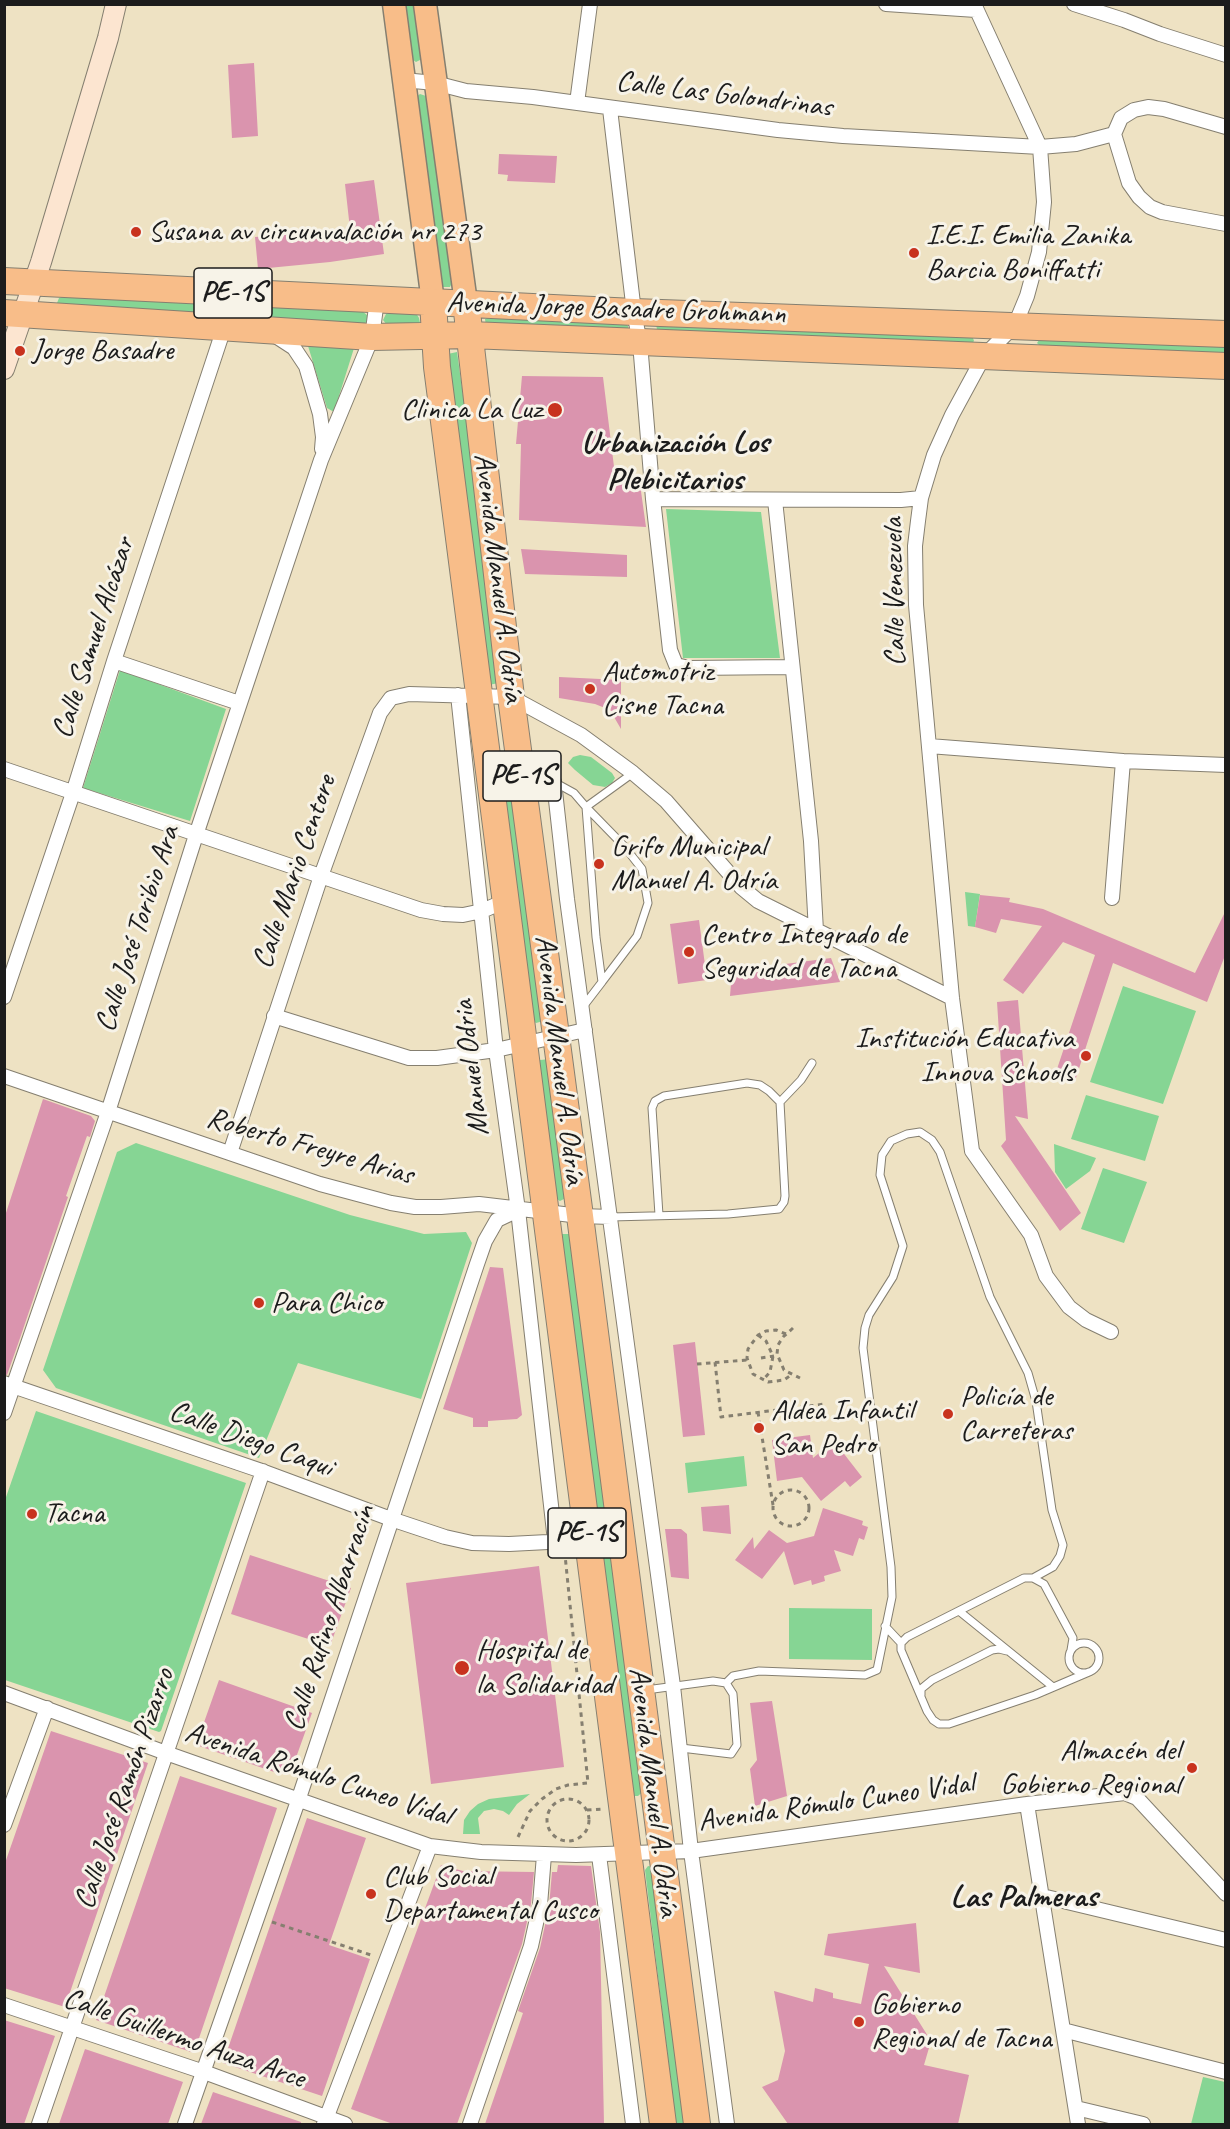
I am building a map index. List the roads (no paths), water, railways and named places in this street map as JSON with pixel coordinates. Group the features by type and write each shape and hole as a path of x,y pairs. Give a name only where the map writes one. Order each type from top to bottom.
{"highway":[{"name":"Avenida Jorge Basadre Grohmann","path":"4,281 634,312 1226,334"},
{"name":"Avenida Manuel A. Odría","path":"433,302 469,696 506,901 546,1212 569,1541 628,1854 663,2124"},
{"name":"Avenida Manuel A. Odría","path":"466,303 511,697 698,2124"},
{"name":"Avenida Jorge Basadre Grohmann","path":"14,313 372,337 470,335 1226,366"}],"main road":[{"path":"4,369 14,313 34,282 108,38 116,4"},
{"name":"Avenida Manuel A. Odría","path":"394,4 433,302"},
{"name":"Avenida Manuel A. Odría","path":"425,4 466,303"}],"street":[{"path":"577,103 590,4"},
{"path":"886,4 975,7"},
{"path":"1074,4 1226,55"},
{"name":"Calle Venezuela","path":"975,7 1040,147 1044,192 1042,229 1034,274 1014,325 984,356 934,455 921,498 915,546 916,605 952,998 972,1151 1031,1235 1046,1276 1069,1308 1086,1320 1111,1332"},
{"name":"Calle Las Golondrinas","path":"403,80 435,83 466,91 533,97 610,109 832,135 1040,147 1076,144 1114,134"},
{"path":"1226,127 1164,109 1148,107 1134,110 1121,118 1114,134 1129,183 1139,198 1150,207 1162,212 1226,224"},
{"path":"610,109 634,312 640,343 653,499 670,650 676,664 689,668 792,667"},
{"name":"Calle Samuel Alcázar","path":"4,997 73,793 224,328 225,293"},
{"name":"Calle José Toribio Ara","path":"4,1413 9,1385 108,1112 239,703 321,460 372,337 377,300"},
{"name":"Calle José Toribio Ara","path":"260,328 279,337 294,348 306,366 320,414 323,438 321,460"},
{"path":"653,499 901,500 921,498"},
{"path":"775,500 811,841 816,931"},
{"path":"114,661 239,703"},
{"name":"Calle Mario Centore","path":"230,1153 321,876 380,713 391,698 409,694 469,696"},
{"path":"469,696 511,697 581,735 633,773 666,801 741,887 758,901 952,998"},
{"name":"Manuel Odria","path":"469,696 482,912 496,1050 569,1541"},
{"path":"929,747 998,750 1123,761 1226,765"},
{"path":"1112,898 1123,761"},
{"path":"521,768 554,782"},
{"path":"4,769 421,910 463,915 482,912 506,901"},
{"name":"Avenida Manuel A. Odría","path":"554,782 681,1748 691,1851 727,2124"},
{"path":"274,1016 409,1058 437,1058 496,1050 585,1030"},
{"name":"Roberto Freyre Arias","path":"4,1076 320,1184 391,1203 441,1208 479,1204 518,1210 611,1217"},
{"name":"Calle Rufino Albarracín","path":"185,2124 299,1798 485,1241 497,1220 518,1210"},
{"name":"Calle Diego Caqui","path":"9,1385 263,1471 391,1520 445,1537 472,1543 569,1541"},
{"name":"Calle José Ramón Pizarro","path":"39,2124 263,1471"},
{"name":"Avenida Rómulo Cuneo Vidal","path":"4,1693 430,1846 481,1852 599,1855 691,1851 1027,1804 1119,1793 1131,1794 1226,1894"},
{"path":"4,1825 47,1708"},
{"path":"1027,1804 1078,2124"},
{"path":"325,2121 430,1846"},
{"path":"470,2124 531,1946 540,1905 544,1855"},
{"name":"Avenida Manuel A. Odría","path":"599,1855 633,2124"},
{"path":"1042,1896 1226,1940"},
{"name":"Calle Guillermo Auza Arce","path":"4,2005 204,2072 325,2121 345,2124"},
{"path":"1064,2030 1226,2072"},
{"path":"1076,2108 1143,2124"}],"lane":[{"path":"586,807 633,773"},
{"path":"554,782 574,793 624,846 642,869 648,903 637,936 582,1008"},
{"path":"586,807 596,937 602,982"},
{"path":"780,1102 801,1080 812,1063"},
{"path":"611,1217 728,1214 779,1209 785,1196 780,1102 760,1085 747,1083 664,1096 655,1101 652,1108 659,1215"},
{"path":"726,1683 733,1676 759,1671 865,1675 877,1670 892,1597 891,1567 863,1348 869,1315 893,1277 903,1246 880,1175 882,1155 891,1141 907,1134 920,1132 932,1140 940,1152 990,1297 1028,1373 1036,1401 1052,1510 1063,1545 1060,1556 1053,1567 1033,1578"},
{"path":"885,1626 901,1643 901,1650 921,1696 933,1720 939,1724 949,1724 1089,1672 1096,1666 1098,1652 1091,1645 1073,1638 1044,1584 1033,1578 1024,1578 907,1637 901,1643"},
{"path":"959,1611 1053,1687"},
{"path":"1071,1680 1074,1674 1069,1661 1073,1638"},
{"path":"992,1650 996,1644 993,1639"},
{"path":"1071,1650 1082,1643"},
{"path":"921,1696 921,1689 932,1680 992,1650 1010,1652"},
{"path":"1073,1668 1079,1672 1089,1672"},
{"path":"912,1676 919,1680 932,1680"},
{"path":"641,1691 713,1681 726,1683 733,1694 737,1745 731,1754 681,1748"}],"place":[{"name":"Susana av circunvalación nr 273","path":"136,232"},
{"name":"I.E.I. Emilia Zanika Barcia Boniffatti","path":"914,253"},
{"name":"Jorge Basadre","path":"20,351"},
{"name":"Clinica La Luz","path":"555,410"},
{"name":"Automotriz Cisne Tacna","path":"590,689"},
{"name":"Grifo Municipal Manuel A. Odría","path":"599,864"},
{"name":"Centro Integrado de Seguridad de Tacna","path":"689,952"},
{"name":"Institución Educativa Innova Schools","path":"1086,1056"},
{"name":"Para Chico","path":"259,1303"},
{"name":"Policía de Carreteras","path":"948,1414"},
{"name":"Aldea Infantil San Pedro","path":"759,1428"},
{"name":"Tacna","path":"32,1514"},
{"name":"Hospital de la Solidaridad","path":"462,1668"},
{"name":"Almacén del Gobierno Regional","path":"1192,1768"},
{"name":"Club Social Departamental Cusco","path":"371,1894"},
{"name":"Gobierno Regional de Tacna","path":"859,2022"}],"district":[{"name":"Urbanización Los Plebicitarios","path":"675,462"},
{"name":"Las Palmeras","path":"1024,1898"}]}
